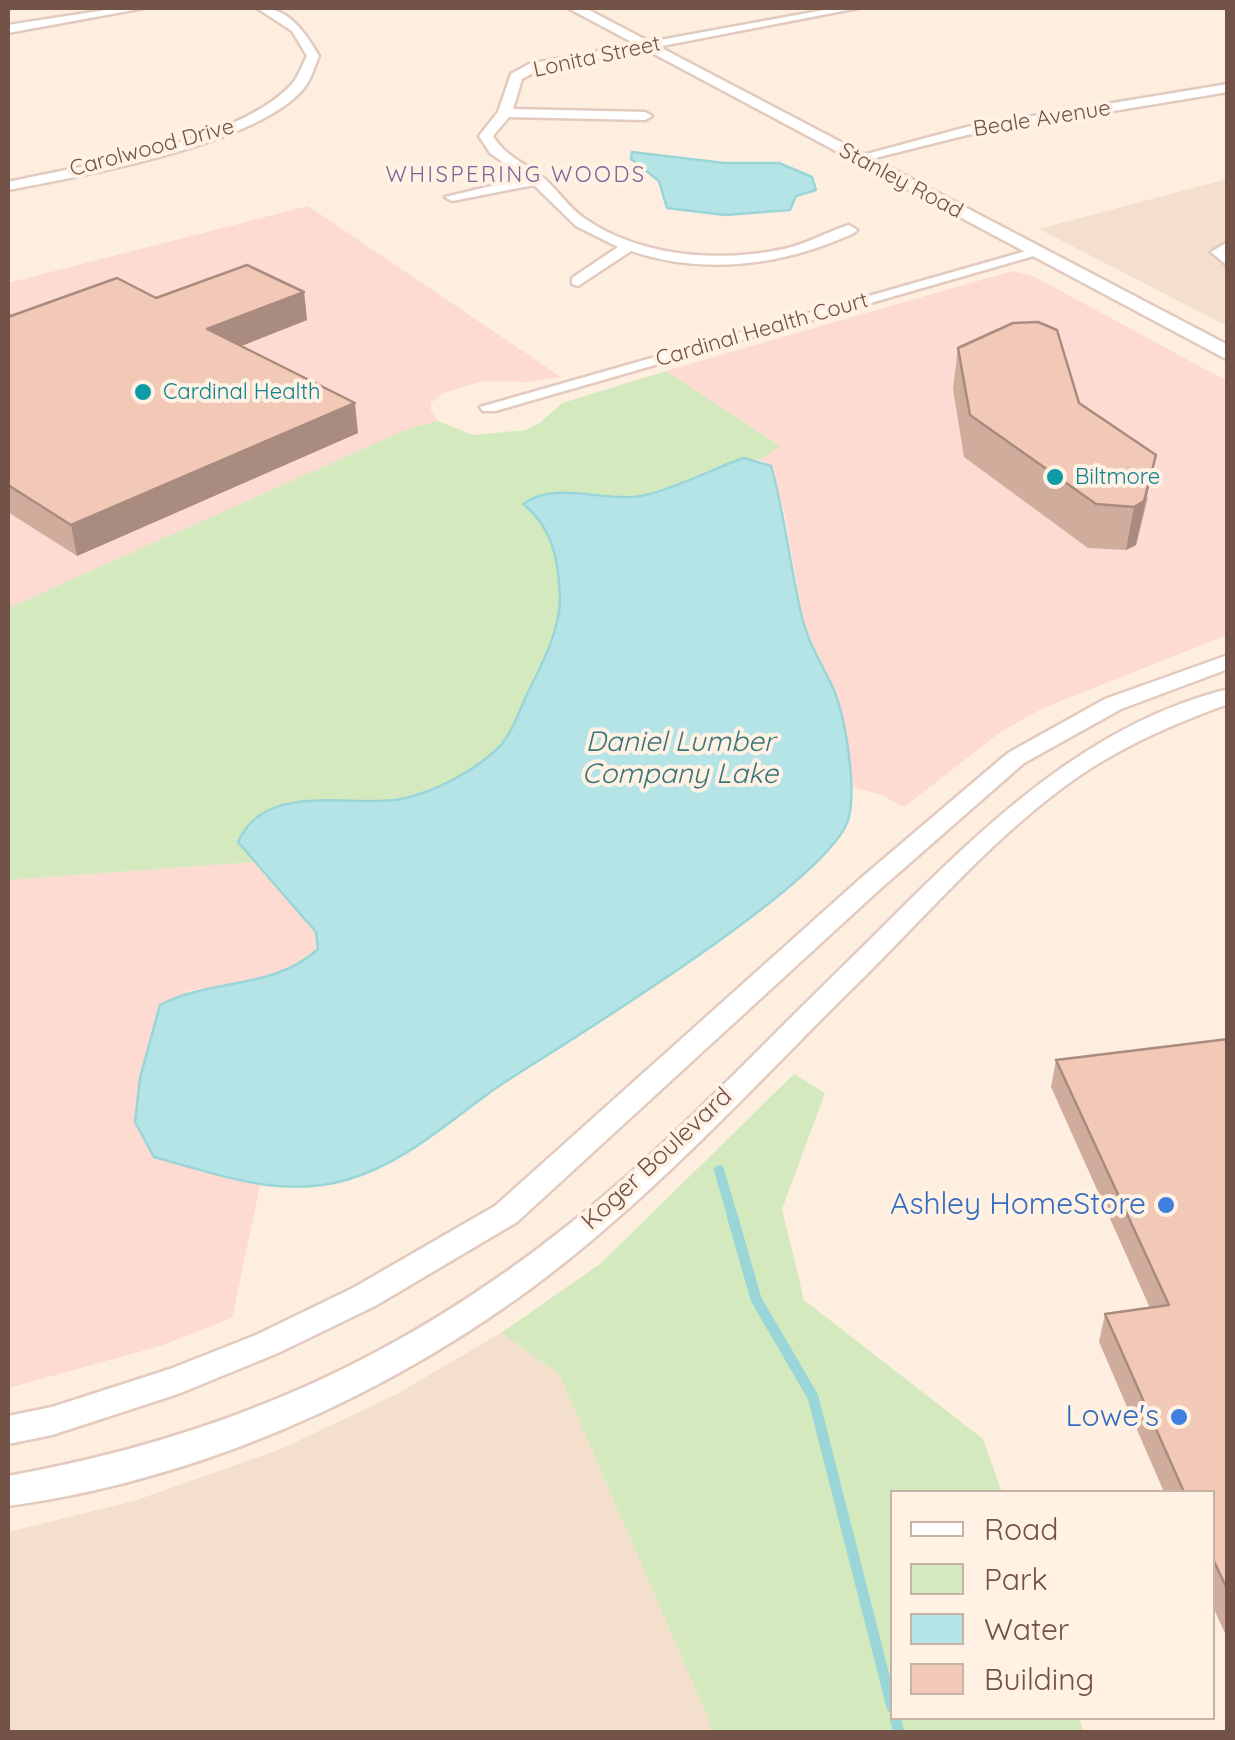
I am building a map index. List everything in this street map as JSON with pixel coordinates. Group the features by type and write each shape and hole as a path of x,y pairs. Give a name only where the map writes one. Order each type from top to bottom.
{"street":[{"path":"8,29 138,8"},
{"name":"Carolwood Drive","path":"8,186 200,140 235,128 288,98 306,81 313,56 297,29 263,8"},
{"name":"Stanley Road","path":"575,8 1228,354"},
{"name":"Lonita Street","path":"849,230 826,243 760,256 676,255 629,246 578,221 537,180 491,148 486,136 505,113 516,77 534,67 852,8"},
{"name":"Beale Avenue","path":"859,158 966,130 1228,88"},
{"path":"505,113 644,116"},
{"path":"452,197 537,180"},
{"path":"578,282 629,246"},
{"path":"1228,248 1219,252 1228,260"},
{"name":"Cardinal Health Court","path":"489,408 1036,253"},
{"path":"8,1430 178,1380 268,1344 364,1298 475,1233 530,1193 870,884 1016,758 1113,704 1228,661"},
{"name":"Koger Boulevard","path":"8,1491 50,1486 201,1444 300,1404 394,1357 506,1289 586,1228 1008,823 1076,767 1148,728 1228,696"}],"shaded area":[{"path":"1227,179 1227,326 1039,229"},
{"path":"308,206 561,377 530,382 483,381 443,393 431,403 438,421 405,430 8,608 8,283"},
{"path":"1012,271 1033,276 1227,381 1227,635 1043,708 1002,731 904,807 882,795 852,787 836,696 804,624 785,515 771,466 760,460 779,445 666,371"},
{"path":"255,862 316,932 318,950 300,966 270,978 187,991 154,1157 260,1186 232,1318 160,1346 8,1388 8,880"},
{"path":"501,1333 559,1374 714,1732 8,1732 8,1532 134,1501 281,1449 395,1395"}],"green space":[{"path":"666,371 780,446 760,460 734,461 650,494 561,493 523,504 549,535 558,572 559,611 549,648 515,721 504,742 489,755 443,784 405,798 290,803 269,810 251,822 238,842 255,862 8,880 8,608 405,430 438,421 473,435 525,430 540,423 562,403"},
{"path":"794,1074 825,1093 782,1209 804,1300 983,1439 1001,1490 890,1490 890,1720 1080,1720 1084,1732 714,1732 559,1374 501,1333 600,1264"}],"water":[{"path":"632,152 724,163 779,163 812,177 816,190 796,196 790,210 725,215 667,208 659,181 631,159"},
{"name":"Daniel Lumber Company Lake","path":"744,458 771,466 803,621 834,690 842,718 849,753 851,804 849,817 833,845 797,880 693,959 499,1086 407,1152 367,1173 321,1185 273,1186 154,1157 135,1122 140,1078 160,1005 282,971 318,949 316,932 238,842 251,822 269,810 291,803 406,798 468,771 504,742 554,634 560,599 558,572 548,535 523,504 535,497 561,493 644,495"}],"building":[{"name":"Cardinal Health","path":"247,265 304,292 207,329 355,403 71,525 8,485 8,317 117,278 156,298"},
{"path":"1038,322 1057,330 1079,403 1156,455 1144,501 1134,507 1096,504 970,415 958,348 1013,323"},
{"path":"1228,1039 1228,1591 1215,1563 1215,1490 1183,1490 1105,1314 1169,1305 1056,1060"}],"waterway":[{"path":"719,1170 733,1218"},
{"path":"732,1215 756,1299 813,1397 890,1699"},
{"path":"896,1720 899,1732"}],"place":[{"name":"Cardinal Health","path":"143,392"},
{"name":"Biltmore","path":"1055,477"},
{"name":"Ashley HomeStore","path":"1166,1205"},
{"name":"Lowe's","path":"1179,1417"}],"district":[{"name":"WHISPERING WOODS","path":"516,175"}]}
